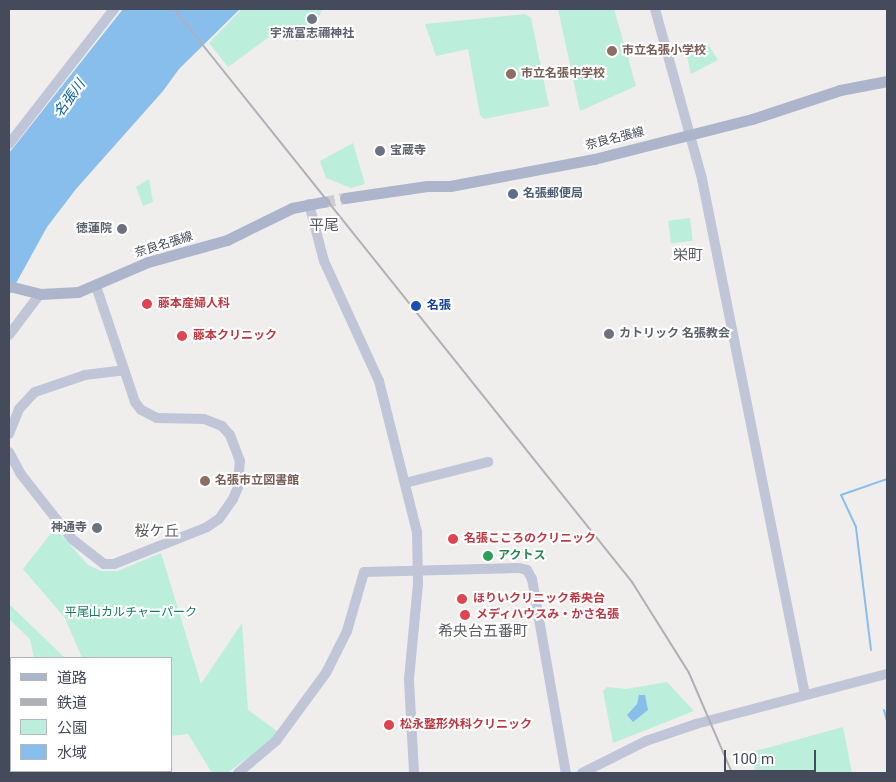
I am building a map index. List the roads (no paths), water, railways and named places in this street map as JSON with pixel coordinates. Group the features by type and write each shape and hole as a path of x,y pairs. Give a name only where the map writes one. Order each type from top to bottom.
{"main road":[{"name":"奈良名張線","path":"345,198 466,183 594,159 752,119 840,90 887,81"},
{"name":"奈良名張線","path":"13,287 40,294 66,295 96,286 148,262 226,240 274,216 309,204 324,202"}],"street":[{"path":"9,144 114,9"},
{"path":"656,9 691,134 805,695"},
{"path":"309,204 324,261 379,381 417,532 419,570 409,680 414,773"},
{"path":"9,452 20,473 72,539 104,564 145,552 213,524 226,510 238,487 240,461 233,439 222,426 204,419 156,418 144,412 135,402 96,286"},
{"path":"9,334 40,294"},
{"path":"9,434 19,410 35,392 85,375 124,370"},
{"path":"405,483 488,462"},
{"path":"238,773 276,741 326,673 347,631 364,572 519,568 530,574 566,773"},
{"path":"582,773 646,741 805,695 887,674"}],"water":[{"name":"名張川","path":"123,9 240,9 179,69 163,91 76,189 47,227 9,296 9,153"},
{"path":"639,695 645,695 648,710 633,722 627,715 637,704"}],"waterway":[{"path":"871,650 856,527 841,495 887,479"},
{"path":"884,710 887,721"}],"tunnel":[{"path":"324,202 345,198"}],"railway":[{"path":"174,9 632,582 689,673 732,773"}],"place":[{"name":"宇流冨志禰神社","path":"312,19"},
{"name":"市立名張小学校","path":"612,51"},
{"name":"市立名張中学校","path":"511,74"},
{"name":"宝蔵寺","path":"380,151"},
{"name":"名張郵便局","path":"513,194"},
{"name":"徳蓮院","path":"122,229"},
{"name":"藤本産婦人科","path":"147,304"},
{"name":"名張","path":"416,306"},
{"name":"カトリック 名張教会","path":"609,334"},
{"name":"藤本クリニック","path":"182,336"},
{"name":"名張市立図書館","path":"205,481"},
{"name":"神通寺","path":"97,528"},
{"name":"名張こころのクリニック","path":"453,539"},
{"name":"アクトス","path":"488,556"},
{"name":"ほりいクリニック希央台","path":"462,599"},
{"name":"メディハウスみ・かさ名張","path":"465,615"},
{"name":"松永整形外科クリニック","path":"389,725"}],"district":[{"name":"平尾","path":"324,226"},
{"name":"栄町","path":"688,256"},
{"name":"桜ケ丘","path":"157,532"},
{"name":"希央台五番町","path":"483,632"}],"park label":[{"name":"平尾山カルチャーパーク","path":"131,613"}]}
